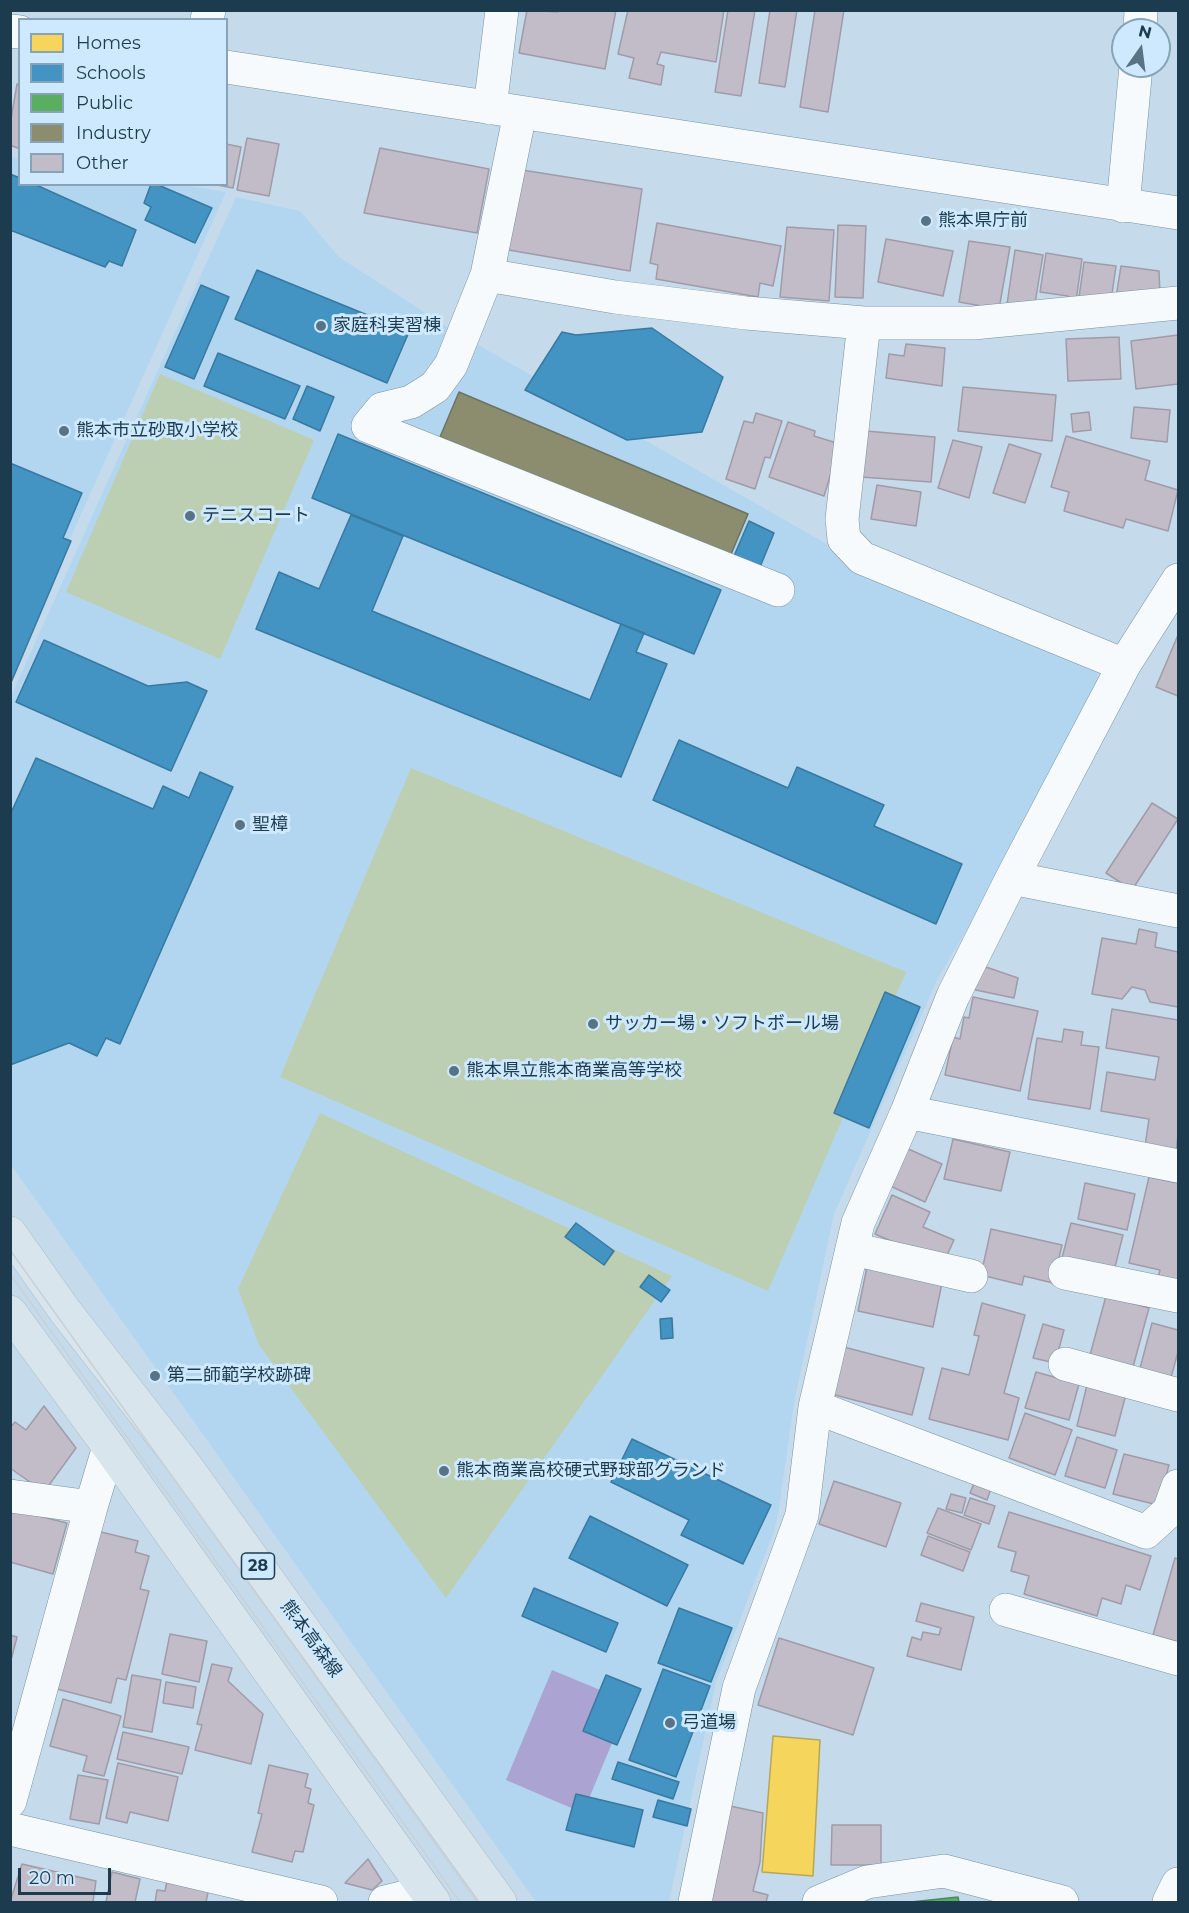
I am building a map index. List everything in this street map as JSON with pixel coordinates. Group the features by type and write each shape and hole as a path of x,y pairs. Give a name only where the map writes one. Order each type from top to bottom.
{"main road":[{"name":"熊本高森線","path":"10,1233 65,1311 185,1465 500,1902"},
{"path":"10,1312 430,1897"}],"street":[{"path":"502,10 505,110 488,275 451,365 435,387 411,402 382,409 368,426 778,590"},
{"path":"228,66 1179,213"},
{"path":"1123,206 1135,78"},
{"path":"488,275 615,297 746,313 864,322 973,323 1179,303"},
{"path":"864,322 842,519 844,539 862,558 1124,664"},
{"path":"695,1902 739,1688 802,1515 815,1407 858,1223 907,1112 953,996 1124,664 1179,580"},
{"path":"1012,878 1179,911"},
{"path":"907,1112 1179,1166"},
{"path":"852,1249 971,1275"},
{"path":"1065,1273 1179,1296"},
{"path":"1065,1364 1179,1395"},
{"path":"815,1407 1146,1532 1169,1511 1179,1486"},
{"path":"10,1801 109,1447"},
{"path":"10,1496 91,1507"},
{"path":"1006,1610 1179,1659"},
{"path":"10,1829 321,1902"},
{"path":"819,1902 867,1882 944,1871 1062,1902"},
{"path":"1169,1902 1179,1884"},
{"path":"385,1902 430,1897"}],"shaded area":[{"name":"熊本市立砂取小学校","path":"10,156 18,160 18,186 189,186 226,192 11,670"},
{"name":"熊本県立熊本商業高等学校","path":"236,197 300,211 339,257 452,330 853,559 991,629 1092,667 1100,684 999,876 938,978 834,1214 794,1403 774,1532 716,1682 669,1902 536,1902 11,1165 11,696"},
{"path":"552,1670 629,1702 583,1813 506,1780"}],"green space":[{"name":"テニスコート","path":"160,374 314,440 220,659 66,592"},
{"name":"サッカー場・ソフトボール場","path":"411,768 906,972 768,1291 280,1077"},
{"name":"熊本商業高校硬式野球部グランド","path":"320,1113 672,1276 446,1598 259,1345 238,1289"}],"building: Homes":[{"path":"773,1736 820,1740 813,1876 762,1872"}],"building: Schools":[{"path":"10,174 18,177 18,186 38,186 136,230 122,266 109,261 105,267 10,230"},
{"path":"150,186 161,186 212,208 195,243 145,220 151,207 144,203"},
{"name":"家庭科実習棟","path":"257,270 409,332 387,383 235,319"},
{"path":"201,285 229,297 194,379 165,367"},
{"path":"652,328 723,377 702,432 627,440 525,390 562,332 576,335"},
{"path":"218,353 300,386 285,419 204,386"},
{"path":"307,386 334,397 320,431 293,419"},
{"path":"338,434 721,590 694,654 312,498"},
{"path":"10,463 82,493 63,538 71,541 10,685"},
{"path":"351,515 403,536 372,611 590,700 621,624 644,633 636,652 667,664 621,777 256,629 279,572 319,589"},
{"path":"749,521 774,533 760,567 734,556"},
{"path":"44,640 148,686 187,682 207,691 171,771 16,702"},
{"path":"679,740 788,788 797,767 884,805 874,826 962,864 936,924 653,800"},
{"path":"36,758 153,809 163,786 189,798 200,772 233,787 120,1044 106,1038 97,1056 69,1043 10,1065 10,815"},
{"path":"885,992 920,1007 869,1128 834,1113"},
{"path":"576,1223 614,1251 604,1265 565,1237"},
{"path":"649,1275 670,1290 661,1302 640,1287"},
{"path":"672,1318 673,1338 661,1339 660,1319"},
{"path":"632,1439 771,1505 743,1564 681,1535 689,1520 611,1482"},
{"path":"590,1516 688,1565 667,1606 569,1558"},
{"path":"534,1588 618,1623 606,1652 522,1616"},
{"path":"679,1608 732,1628 711,1682 658,1663"},
{"name":"弓道場","path":"663,1669 710,1686 676,1777 629,1760"},
{"path":"606,1675 641,1689 617,1745 583,1731"},
{"path":"618,1762 679,1782 673,1799 612,1779"},
{"path":"576,1794 643,1810 634,1847 566,1830"},
{"path":"658,1800 691,1809 687,1826 653,1817"}],"building: Public":[{"path":"958,1897 959,1902 911,1902"}],"building: Industry":[{"path":"459,392 748,514 729,559 440,437"}],"building: Other":[{"path":"527,10 558,12 558,10 616,10 605,69 519,53"},
{"path":"628,10 724,10 716,62 661,52 657,64 664,66 661,85 629,78 634,58 618,54"},
{"path":"728,10 755,10 741,96 715,92"},
{"path":"770,10 797,10 785,87 759,83"},
{"path":"815,10 844,10 828,112 800,107"},
{"path":"17,84 18,148 10,145 10,125"},
{"path":"247,138 279,144 269,196 237,190"},
{"path":"228,144 241,147 233,188 222,186 228,186"},
{"path":"380,148 489,169 477,233 364,213"},
{"path":"516,169 642,189 630,271 503,249"},
{"path":"657,223 781,246 773,286 760,283 758,297 656,279 658,265 650,263"},
{"path":"838,225 866,226 863,298 835,297"},
{"path":"787,227 834,230 829,301 780,297"},
{"path":"886,239 953,251 943,296 878,282"},
{"path":"969,241 1010,247 999,309 959,302"},
{"path":"1015,250 1043,255 1034,309 1006,311"},
{"path":"1046,253 1082,259 1076,301 1070,300 1068,296 1040,292"},
{"path":"1084,262 1116,266 1111,301 1079,297"},
{"path":"1121,266 1159,271 1160,294 1116,297"},
{"path":"1178,335 1178,384 1136,389 1131,341"},
{"path":"1119,337 1121,379 1068,381 1066,339"},
{"path":"906,344 945,348 942,386 886,378 889,354 904,356"},
{"path":"963,387 1056,395 1052,441 958,431"},
{"path":"1134,407 1170,410 1167,442 1131,438"},
{"path":"1089,412 1091,430 1073,432 1071,414"},
{"path":"756,413 782,421 770,458 765,457 755,489 726,479 744,421 753,423"},
{"path":"788,422 815,431 814,436 840,444 824,496 769,477"},
{"path":"866,431 935,437 931,482 861,477"},
{"path":"1066,436 1150,461 1145,480 1178,490 1168,531 1126,519 1123,528 1064,511 1069,492 1051,487"},
{"path":"953,440 982,447 969,498 938,488"},
{"path":"1009,444 1041,454 1025,503 993,493"},
{"path":"877,485 921,492 916,526 871,519"},
{"path":"1178,635 1178,696 1156,687"},
{"path":"1152,803 1178,819 1132,890 1106,873"},
{"path":"1139,929 1157,933 1155,947 1178,952 1178,1007 1150,1002 1145,990 1132,987 1122,999 1092,994 1102,938 1136,944"},
{"path":"983,966 1018,978 1014,998 971,989"},
{"path":"973,997 1038,1011 1020,1091 945,1075 953,1037 960,1039 964,1017 969,1018"},
{"path":"1112,1009 1178,1020 1176,1152 1145,1146 1149,1119 1101,1111 1107,1072 1155,1080 1159,1057 1106,1048"},
{"path":"1064,1029 1083,1032 1081,1045 1099,1047 1090,1109 1028,1099 1037,1038 1062,1042"},
{"path":"953,1139 1010,1152 1001,1191 944,1179"},
{"path":"906,1148 942,1164 925,1202 888,1185"},
{"path":"1149,1177 1178,1183 1178,1286 1157,1281 1160,1270 1129,1263"},
{"path":"1085,1183 1135,1194 1127,1230 1078,1219"},
{"path":"892,1195 930,1212 923,1227 954,1240 943,1264 875,1234"},
{"path":"1071,1223 1123,1235 1114,1271 1062,1258"},
{"path":"991,1229 1062,1245 1053,1283 1024,1276 1022,1285 981,1275"},
{"path":"868,1262 943,1278 933,1327 858,1311"},
{"path":"1106,1296 1149,1308 1133,1367 1090,1355"},
{"path":"982,1303 1025,1315 1004,1393 1019,1398 1008,1440 929,1419 942,1368 969,1375 979,1336 974,1335"},
{"path":"1152,1323 1178,1330 1178,1352 1170,1381 1139,1372"},
{"path":"1043,1324 1064,1330 1055,1363 1033,1358"},
{"path":"844,1347 924,1368 912,1415 831,1394"},
{"path":"1036,1372 1079,1384 1069,1420 1025,1408"},
{"path":"1087,1385 1126,1394 1115,1436 1077,1426"},
{"path":"44,1406 76,1448 44,1492 10,1468 10,1428 15,1422 26,1430"},
{"path":"1025,1413 1072,1430 1055,1475 1009,1458"},
{"path":"1077,1437 1117,1450 1105,1488 1065,1476"},
{"path":"1124,1454 1169,1465 1158,1505 1113,1494"},
{"path":"977,1476 993,1483 987,1500 970,1493"},
{"path":"834,1481 901,1503 886,1547 819,1524"},
{"path":"951,1494 966,1498 962,1513 946,1509"},
{"path":"970,1498 995,1506 989,1524 964,1515"},
{"path":"938,1508 981,1524 971,1550 927,1533"},
{"path":"10,1509 67,1523 53,1574 10,1562"},
{"path":"1009,1512 1151,1556 1140,1590 1126,1585 1121,1604 1102,1598 1097,1616 1024,1594 1029,1576 1011,1571 1016,1552 998,1547"},
{"path":"97,1531 138,1541 135,1552 149,1556 140,1589 149,1591 126,1680 117,1678 111,1703 57,1689"},
{"path":"928,1536 970,1552 963,1571 921,1555"},
{"path":"1175,1558 1178,1559 1178,1642 1153,1635"},
{"path":"921,1603 974,1617 961,1670 907,1656 912,1637 921,1640 923,1632 939,1635 941,1628 916,1621"},
{"path":"170,1634 207,1641 199,1682 162,1674"},
{"path":"10,1635 17,1637 10,1664"},
{"path":"779,1638 874,1668 853,1735 758,1705"},
{"path":"212,1664 232,1668 228,1681 263,1714 251,1764 195,1750 202,1725 197,1724"},
{"path":"132,1675 161,1680 152,1732 123,1727"},
{"path":"166,1682 196,1687 193,1708 163,1703"},
{"path":"63,1699 121,1716 104,1776 83,1771 87,1756 50,1746"},
{"path":"123,1732 189,1747 182,1774 117,1759"},
{"path":"118,1763 178,1777 168,1821 130,1812 127,1823 106,1818"},
{"path":"269,1765 308,1774 305,1787 311,1789 308,1803 314,1805 303,1852 295,1851 292,1862 252,1852 262,1814 258,1813"},
{"path":"78,1775 108,1780 99,1824 70,1819"},
{"path":"730,1806 763,1813 760,1862 753,1891 768,1895 766,1902 707,1902"},
{"path":"832,1825 881,1825 881,1865 831,1865"},
{"path":"368,1859 382,1881 372,1890 345,1883"},
{"path":"22,1864 96,1881 93,1902 10,1902"},
{"path":"112,1872 140,1879 135,1902 106,1902"},
{"path":"168,1876 210,1883 206,1902 155,1902 157,1890 165,1891"}],"tram line":[{"path":"10,1250 477,1902"},
{"path":"10,1274 460,1902"}],"place":[{"name":"熊本県庁前","path":"926,221"},
{"name":"家庭科実習棟","path":"321,326"},
{"name":"熊本市立砂取小学校","path":"64,431"},
{"name":"テニスコート","path":"190,516"},
{"name":"聖樟","path":"240,825"},
{"name":"サッカー場・ソフトボール場","path":"593,1024"},
{"name":"熊本県立熊本商業高等学校","path":"454,1071"},
{"name":"第二師範学校跡碑","path":"155,1376"},
{"name":"熊本商業高校硬式野球部グランド","path":"444,1471"},
{"name":"弓道場","path":"670,1723"}]}
